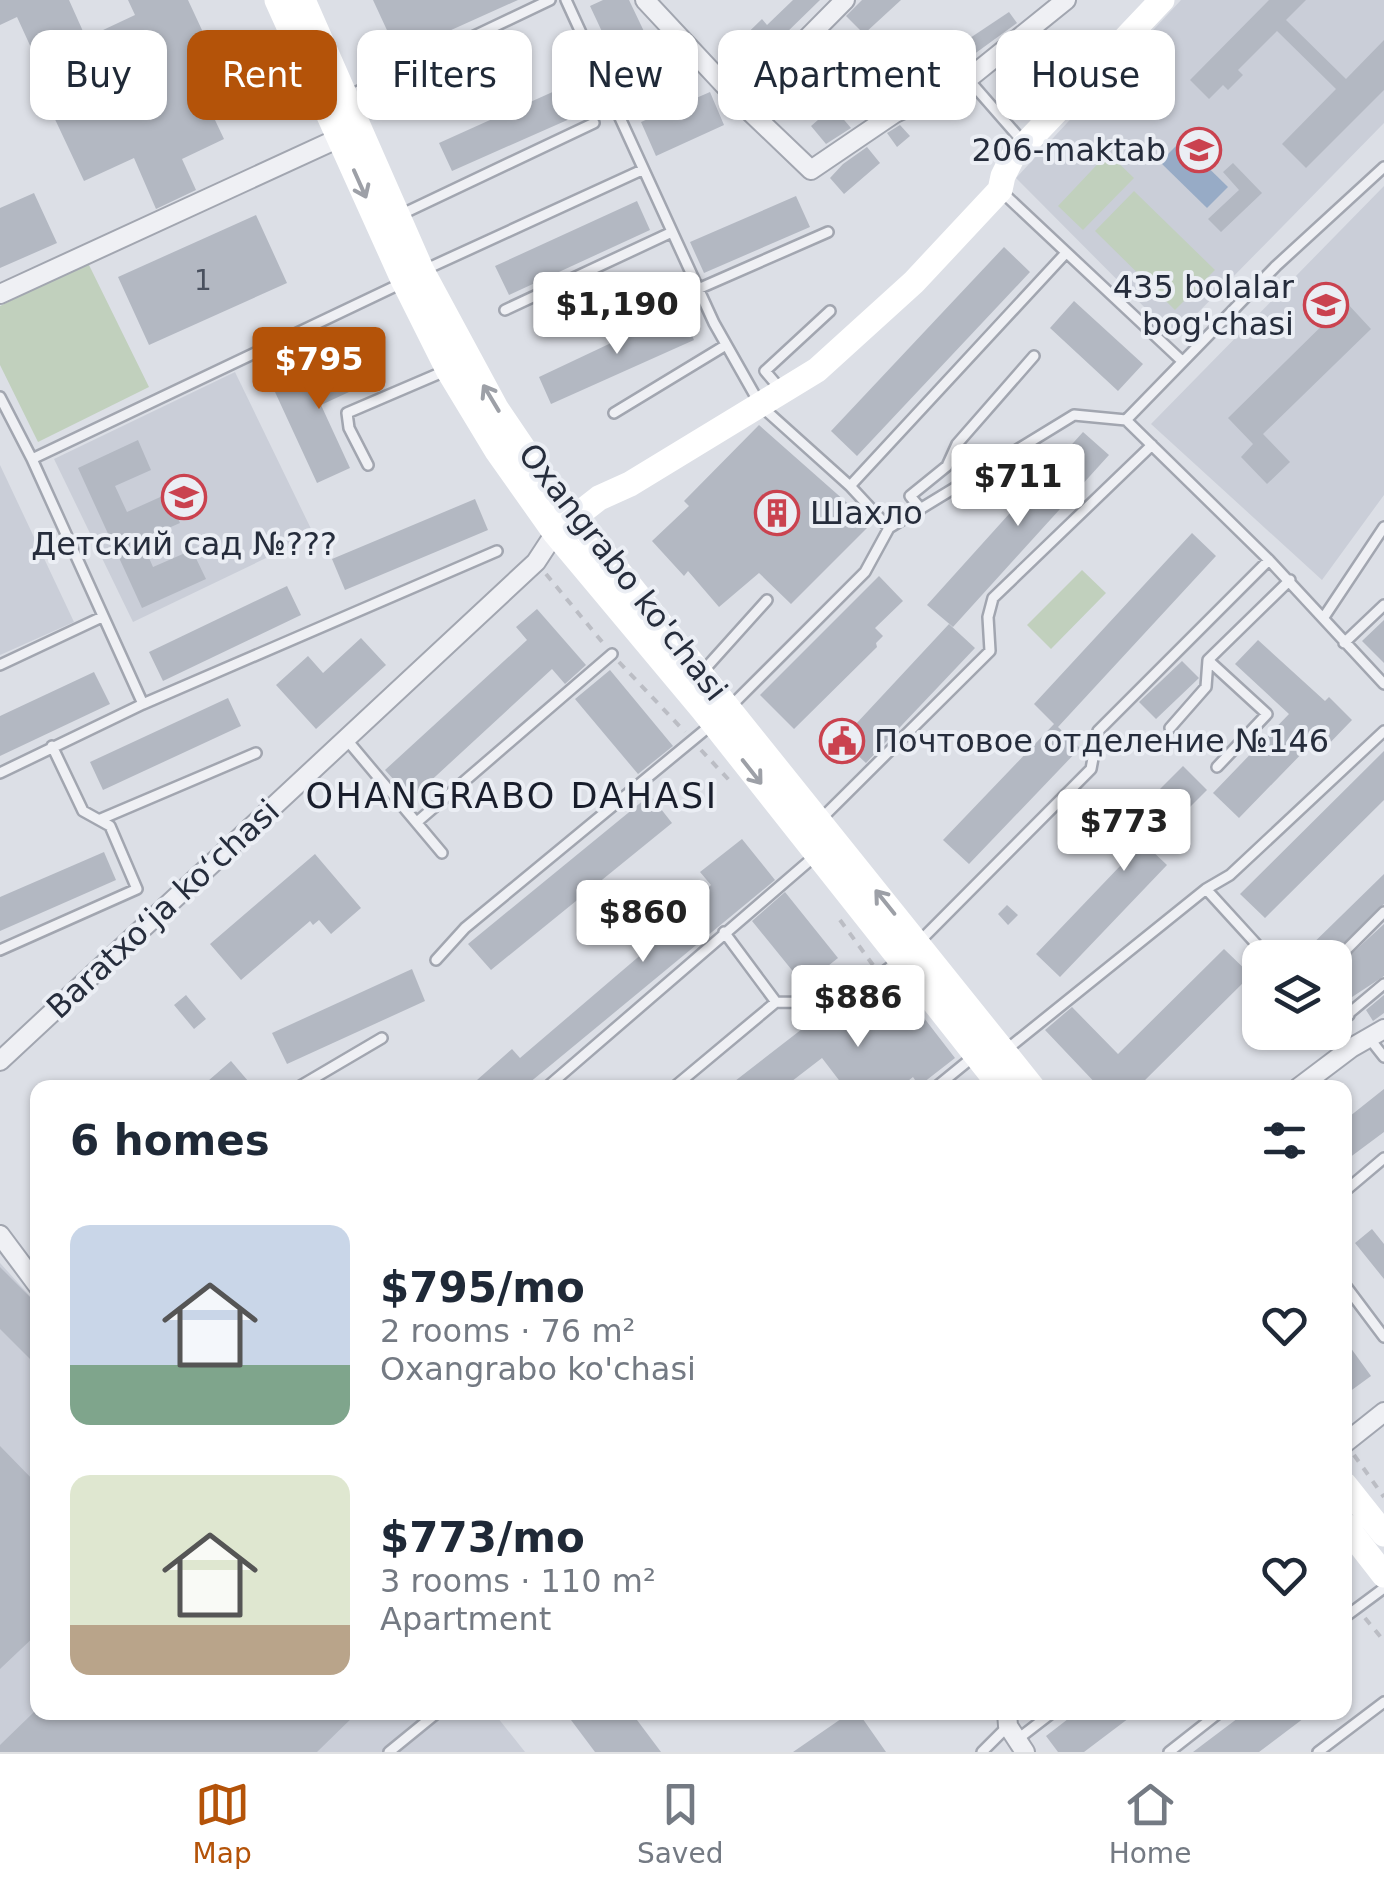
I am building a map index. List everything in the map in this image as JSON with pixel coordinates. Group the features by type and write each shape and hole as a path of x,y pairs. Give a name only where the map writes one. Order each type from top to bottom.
{"main road":[{"name":"Oxangrabo ko'chasi","path":"277,0 397,216 413,276 565,526 702,672 722,715 817,854 899,958 993,1060 1022,1080"},
{"name":"Oxangrabo ko'chasi","path":"303,0 345,97 350,134 413,276 448,370 484,432 722,715 820,820 899,958"},
{"name":"Baratxoʻja koʻchasi","path":"565,526 599,498 630,484 784,393 849,343 914,282 1000,190 1008,164 1024,144 1162,0"},
{"path":"1352,1494 1384,1534"},
{"path":"1352,1534 1384,1574"}],"street":[{"path":"646,0 718,78"},
{"path":"815,30 845,0"},
{"path":"976,73 1066,0"},
{"path":"759,120 811,170 885,120"},
{"path":"0,294 350,134"},
{"name":"Baratxoʻja koʻchasi","path":"0,1061 536,562 565,526"},
{"path":"1352,1048 1376,1034"},
{"path":"1309,1080 1349,1050"},
{"path":"0,1235 30,1275"},
{"path":"1352,1437 1384,1412"}],"lane":[{"path":"345,97 550,0"},
{"path":"566,0 698,289 761,406 850,486 889,528"},
{"path":"976,88 1024,144"},
{"path":"397,216 594,123"},
{"path":"1126,420 1276,266 1384,167"},
{"path":"32,459 642,170"},
{"path":"1000,190 1182,361"},
{"path":"505,310 672,232"},
{"path":"698,289 828,232"},
{"path":"850,486 1064,254"},
{"path":"784,393 765,371 830,310"},
{"path":"614,413 726,345"},
{"path":"921,508 910,496 947,466 957,444 1034,356"},
{"path":"368,466 349,428 347,412 448,370"},
{"path":"0,396 143,704"},
{"path":"436,960 466,928 722,715 864,572 889,528 1074,416 1126,420 1290,580 1384,684"},
{"path":"820,820 990,651 988,617 993,598 1152,445"},
{"path":"1324,617 1384,527"},
{"path":"0,773 143,704 496,551"},
{"path":"683,1080 776,1002 843,1003 899,958 1091,769 1098,730 1269,560"},
{"path":"1170,728 1206,687 1208,660 1290,580"},
{"path":"702,672 767,600"},
{"path":"1344,643 1384,605"},
{"path":"0,665 102,617"},
{"path":"416,822 612,654"},
{"path":"1208,660 1266,714 1217,767"},
{"path":"951,1080 993,1060 1206,889 1230,876 1384,731"},
{"path":"345,738 442,853"},
{"path":"0,950 137,889 110,826 83,811 52,746"},
{"path":"101,818 256,753"},
{"path":"555,1080 817,854"},
{"path":"1206,889 1253,940"},
{"path":"1352,944 1384,912"},
{"path":"724,932 776,1002"},
{"path":"1352,1012 1384,984"},
{"path":"1376,1034 1384,1057"},
{"path":"311,1080 382,1038"},
{"path":"1352,1185 1384,1158"},
{"path":"1352,1294 1384,1337"},
{"path":"1352,1612 1384,1588"},
{"path":"1318,1752 1384,1702"},
{"path":"389,1752 428,1720"},
{"path":"982,1752 1038,1720"},
{"path":"1169,1752 1210,1720"}],"path":[{"path":"536,562 612,654 739,792"},
{"path":"834,912 899,958"},
{"path":"1352,1453 1384,1496"},
{"path":"1357,1608 1384,1641"}],"shaded area":[{"name":"206-maktab","path":"1181,0 1384,0 1384,123 1174,337 1016,178 1070,120 1175,120 1175,30 1153,30"},
{"name":"435 bolalar bog'chasi","path":"1384,186 1384,495 1322,580 1151,424"},
{"name":"Детский сад №???","path":"235,372 314,535 133,622 54,459"},
{"path":"0,465 74,622 0,655"},
{"path":"0,1263 30,1296 30,1720 500,1720 525,1752 0,1752"}],"green space":[{"path":"1108,153 1134,178 1083,230 1058,206"},
{"path":"1134,191 1215,270 1175,310 1095,231"},
{"path":"88,263 149,387 38,442 0,365 0,306"},
{"path":"1082,570 1106,593 1051,649 1027,625"}],"water":[{"path":"1181,141 1228,187 1207,208 1160,162"}],"building":[{"path":"0,0 69,0 82,30 30,30 30,45 17,17 0,25"},
{"path":"128,0 188,0 202,30 187,30 187,120 215,120 224,139 182,159 196,190 156,209 134,158 84,181 55,120 167,120 167,30 103,30 135,15"},
{"path":"373,0 518,0 451,30 387,30"},
{"path":"603,0 629,0 643,30 601,30 590,6"},
{"path":"793,0 820,0 789,30 751,30 762,19 767,25"},
{"path":"862,0 901,0 868,30 860,30 846,16"},
{"path":"1269,0 1306,0 1286,20 1346,79 1384,40 1384,90 1306,168 1282,144 1336,89 1277,31 1238,70 1243,75 1228,90 1223,85 1209,99 1190,80"},
{"path":"1009,12 1017,23 1007,30 996,30 996,38 976,53 976,34"},
{"path":"552,92 552,120 567,120 452,171 439,143 490,120 532,120 532,101"},
{"path":"710,92 718,120 724,125 656,156 641,122 698,120 698,97"},
{"path":"818,120 844,120 851,128 826,144 811,126"},
{"path":"900,125 910,136 897,147 887,133"},
{"path":"867,147 880,163 844,194 830,178"},
{"path":"1233,163 1262,193 1221,232 1208,219 1239,190 1223,172"},
{"path":"34,193 57,243 0,268 0,208"},
{"path":"796,196 810,227 704,273 690,242"},
{"path":"637,201 650,230 509,295 495,266"},
{"path":"256,215 287,283 149,345 118,277"},
{"path":"1004,247 1030,272 857,456 831,431"},
{"path":"1074,301 1143,364 1118,391 1050,328"},
{"path":"1346,302 1371,329 1263,434 1290,462 1267,484 1241,457 1253,444 1228,418"},
{"path":"681,310 694,340 551,404 539,377"},
{"path":"346,350 362,386 321,405 350,468 317,483 275,392 304,379 300,370"},
{"name":"Шахло","path":"759,425 871,524 791,604 759,573 719,607 688,571 684,576 652,541 689,506 684,501"},
{"path":"1083,432 1109,455 953,627 927,605"},
{"path":"138,440 151,470 115,486 127,512 167,494 180,523 141,540 153,567 192,550 206,579 142,608 78,468"},
{"path":"475,499 488,530 345,590 332,559"},
{"path":"1192,533 1216,556 1058,727 1080,748 969,864 943,840 1054,724 1034,704"},
{"path":"879,576 903,601 875,628 883,636 877,647 794,729 760,695"},
{"path":"287,586 301,615 163,681 149,652"},
{"path":"537,609 586,665 565,684 552,669 411,799 385,770 527,640 516,627"},
{"path":"1384,620 1384,663 1362,641"},
{"path":"949,624 975,648 866,763 841,740"},
{"path":"361,638 386,665 316,729 276,685 308,656 323,673"},
{"path":"1258,640 1325,701 1329,697 1352,720 1323,750 1314,741 1239,818 1213,793 1289,714 1235,664"},
{"path":"1182,661 1199,678 1156,719 1139,702"},
{"path":"610,670 673,746 638,774 575,699"},
{"path":"94,672 110,704 0,756 0,716"},
{"path":"228,698 241,726 103,790 90,762"},
{"path":"1384,751 1384,800 1265,918 1240,894"},
{"path":"1183,766 1207,790 1149,848 1167,865 1060,977 1036,954 1143,842 1125,824"},
{"path":"650,795 672,823 491,970 468,944"},
{"path":"742,839 775,880 533,1080 477,1080 512,1049 520,1058 664,935 659,929 711,885 700,872"},
{"path":"104,852 116,880 0,931 0,897"},
{"path":"315,854 361,908 331,934 319,920 313,925 310,921 241,980 210,944"},
{"path":"1384,874 1384,904 1347,940 1316,940"},
{"path":"785,892 838,958 804,985 752,921"},
{"path":"1007,905 1018,915 1008,925 998,914"},
{"path":"1384,924 1384,976 1352,997 1352,953"},
{"path":"1224,949 1242,966 1242,984 1145,1080 1092,1080 1045,1030 1072,1007 1118,1054"},
{"path":"412,969 425,1001 287,1064 272,1033"},
{"path":"887,992 896,1004 907,996 955,1058 927,1080 839,1080 822,1058 793,1080 736,1080 824,1012 838,1030"},
{"path":"186,995 206,1019 194,1029 174,1005"},
{"path":"1384,995 1384,1013 1373,1021 1366,1010"},
{"path":"231,1061 247,1080 209,1080"},
{"path":"1384,1089 1384,1132 1352,1156 1352,1114"},
{"path":"1372,1229 1384,1244 1384,1279 1355,1243"},
{"path":"0,1267 30,1297 30,1359 0,1329"},
{"path":"1352,1350 1371,1376 1352,1390"},
{"path":"0,1446 30,1477 30,1641 0,1669"},
{"path":"30,1716 30,1720 350,1720 317,1752 0,1752 0,1745"},
{"path":"571,1720 637,1720 661,1752 595,1752"},
{"path":"839,1720 864,1720 886,1752 793,1752"},
{"path":"1067,1720 1126,1720 1084,1752 1058,1752 1046,1736"},
{"path":"1235,1720 1301,1720 1259,1752 1193,1752"}],"place":[{"name":"206-maktab","path":"1199,150"},
{"name":"435 bolalar bog'chasi","path":"1326,305"},
{"name":"Детский сад №???","path":"184,497"},
{"name":"Шахло","path":"777,513"},
{"name":"Почтовое отделение №146","path":"842,741"}],"district":[{"name":"OHANGRABO DAHASI","path":"512,796"}]}
